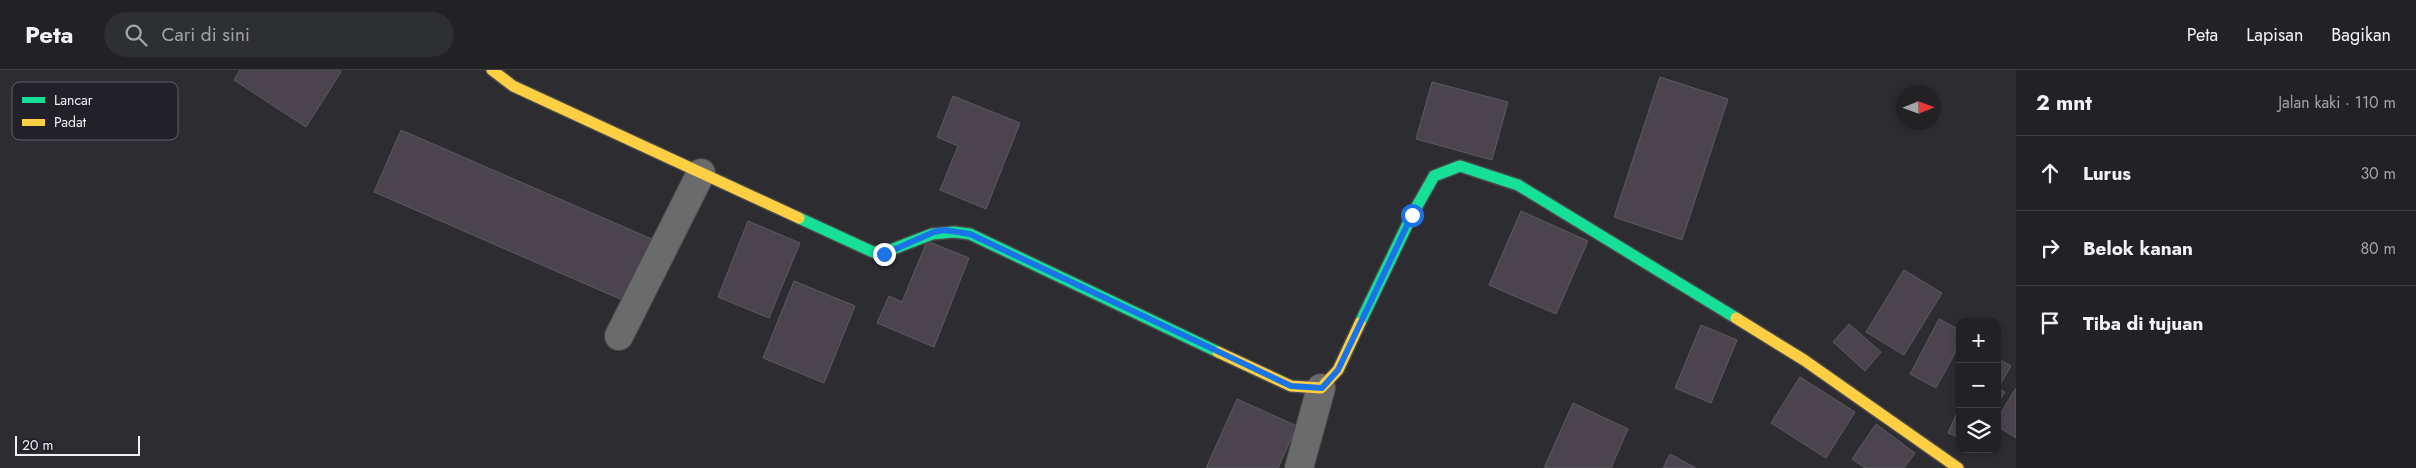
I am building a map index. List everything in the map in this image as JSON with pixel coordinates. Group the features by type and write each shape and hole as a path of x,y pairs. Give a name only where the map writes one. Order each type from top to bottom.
{"street":[{"path":"492,70 513,86 873,252 884,254 908,242 944,230 970,234 1291,386 1322,388"},
{"path":"1299,468 1322,388 1338,370 1412,215 1434,176 1460,166 1518,185 1804,360 1958,468"},
{"path":"619,336 701,172"}],"building":[{"path":"240,70 339,70 341,72 306,127 234,80"},
{"path":"1660,77 1728,99 1682,240 1614,217"},
{"path":"1432,82 1508,102 1492,160 1416,139"},
{"path":"953,96 1020,123 986,209 940,190 958,146 937,137"},
{"path":"401,130 654,240 627,302 374,192"},
{"path":"1521,211 1588,241 1556,314 1489,285"},
{"path":"748,221 800,243 769,318 718,297"},
{"path":"927,241 969,258 934,347 877,323 889,296 902,302"},
{"path":"1904,270 1942,293 1904,355 1866,332"},
{"path":"794,281 855,306 824,383 763,358"},
{"path":"1939,319 1956,328 1956,351 1936,388 1910,374"},
{"path":"1849,324 1881,352 1865,371 1833,342"},
{"path":"1701,325 1737,340 1711,403 1675,388"},
{"path":"2001,360 2011,366 2001,383"},
{"path":"1800,377 1855,412 1826,458 1771,423"},
{"path":"2016,388 2016,438 2001,429 2001,412"},
{"path":"2001,390 2005,392 2001,398"},
{"path":"1237,399 1297,426 1278,468 1206,468"},
{"path":"1573,403 1628,429 1611,468 1544,468"},
{"path":"1956,415 1956,436 1948,433"},
{"path":"1876,424 1915,453 1904,468 1865,468 1852,459"},
{"path":"1670,454 1696,468 1663,468"}],"traffic: fast":[{"path":"1360,323 1412,215 1434,176 1460,166 1518,185 1736,318"},
{"path":"799,218 873,252 888,251 932,234 954,232 970,234 1218,352"}],"traffic: slow":[{"path":"492,70 513,86 799,218"},
{"path":"1736,318 1804,360 1958,468"},
{"path":"1218,352 1291,386 1321,388 1338,370 1360,323"}],"route":[{"path":"884,254 934,232 955,230 970,234 1291,386 1322,388 1338,370 1412,215"}]}
